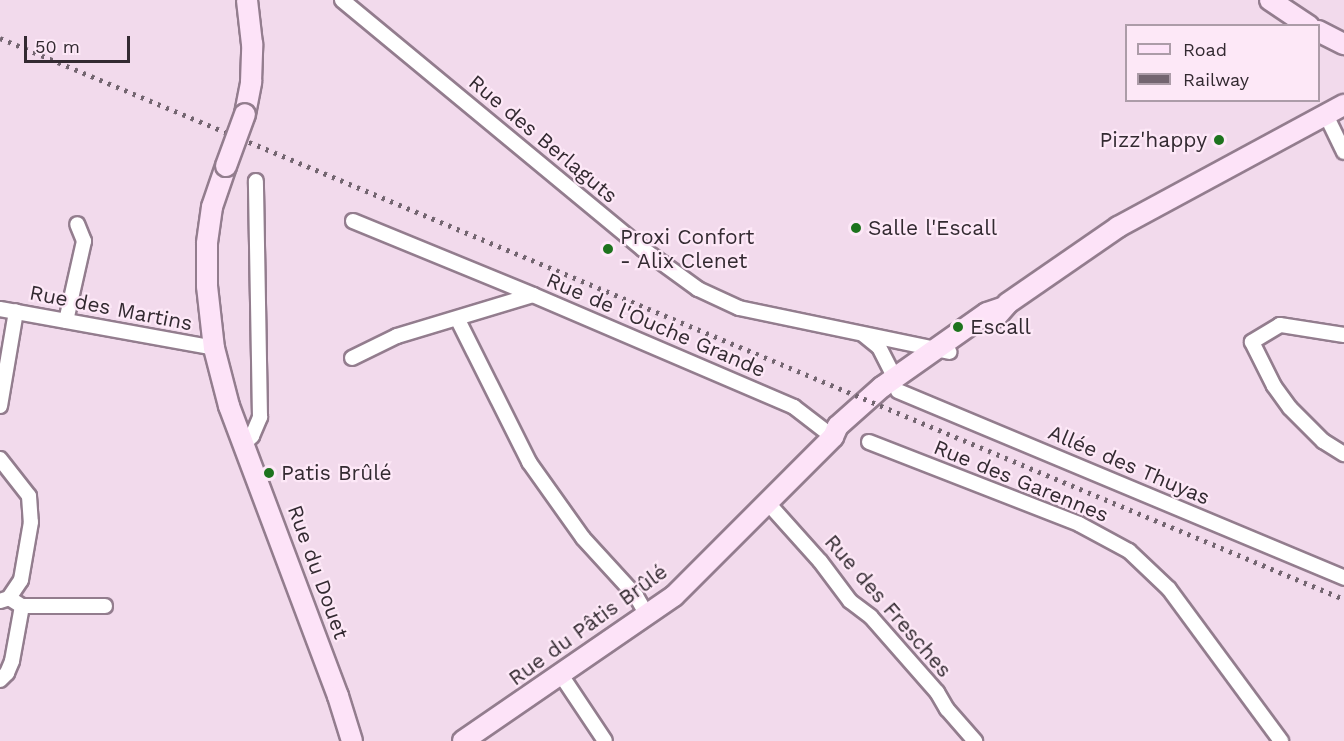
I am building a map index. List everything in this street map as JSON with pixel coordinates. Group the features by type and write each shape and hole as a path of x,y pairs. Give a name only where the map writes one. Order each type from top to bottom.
{"street":[{"name":"Rue du Douet","path":"247,0 252,44 251,82 245,114 212,207 207,244 207,286 214,348 230,406 338,696 352,741"},
{"name":"Rue des Berlaguts","path":"342,0 652,257 699,289 740,308 942,350"},
{"path":"1270,0 1307,24"},
{"path":"1320,32 1344,44"},
{"path":"863,334 879,347 894,389 987,314 1004,307 1118,227 1344,105"},
{"path":"1326,115 1344,152"},
{"path":"245,443 252,436 260,417 256,181"},
{"path":"353,221 533,295"},
{"path":"66,321 84,241 77,224"},
{"name":"Rue de l'Ouche Grande","path":"352,358 397,336 458,320 533,295 795,406 833,437"},
{"name":"Rue des Martins","path":"0,309 214,348"},
{"path":"0,406 16,311"},
{"path":"458,320 529,462 583,538 636,596 647,615"},
{"path":"1344,334 1280,326 1252,342 1274,386 1290,408 1323,441 1344,454"},
{"name":"Rue du Pâtis Brûlé","path":"833,437 847,433 894,389"},
{"name":"Rue du Pâtis Brûlé","path":"463,741 647,615 690,581 833,437 838,426 867,401 894,389"},
{"name":"Allée des Thuyas","path":"894,389 1344,578"},
{"name":"Rue des Garennes","path":"869,442 1080,524 1129,551 1169,589 1281,741"},
{"path":"0,459 29,496 31,522 21,580 5,599 22,606 105,606"},
{"name":"Rue des Fresches","path":"767,502 820,561 850,601 871,617 975,741"},
{"path":"0,680 7,673 12,661 22,606"},
{"path":"561,675 605,741"}],"railway":[{"path":"0,38 1344,599"}],"place":[{"name":"Pizz'happy","path":"1219,140"},
{"name":"Salle l'Escall","path":"856,228"},
{"name":"Proxi Confort - Alix Clenet","path":"608,249"},
{"name":"Escall","path":"958,327"},
{"name":"Patis Brûlé","path":"269,473"}]}
